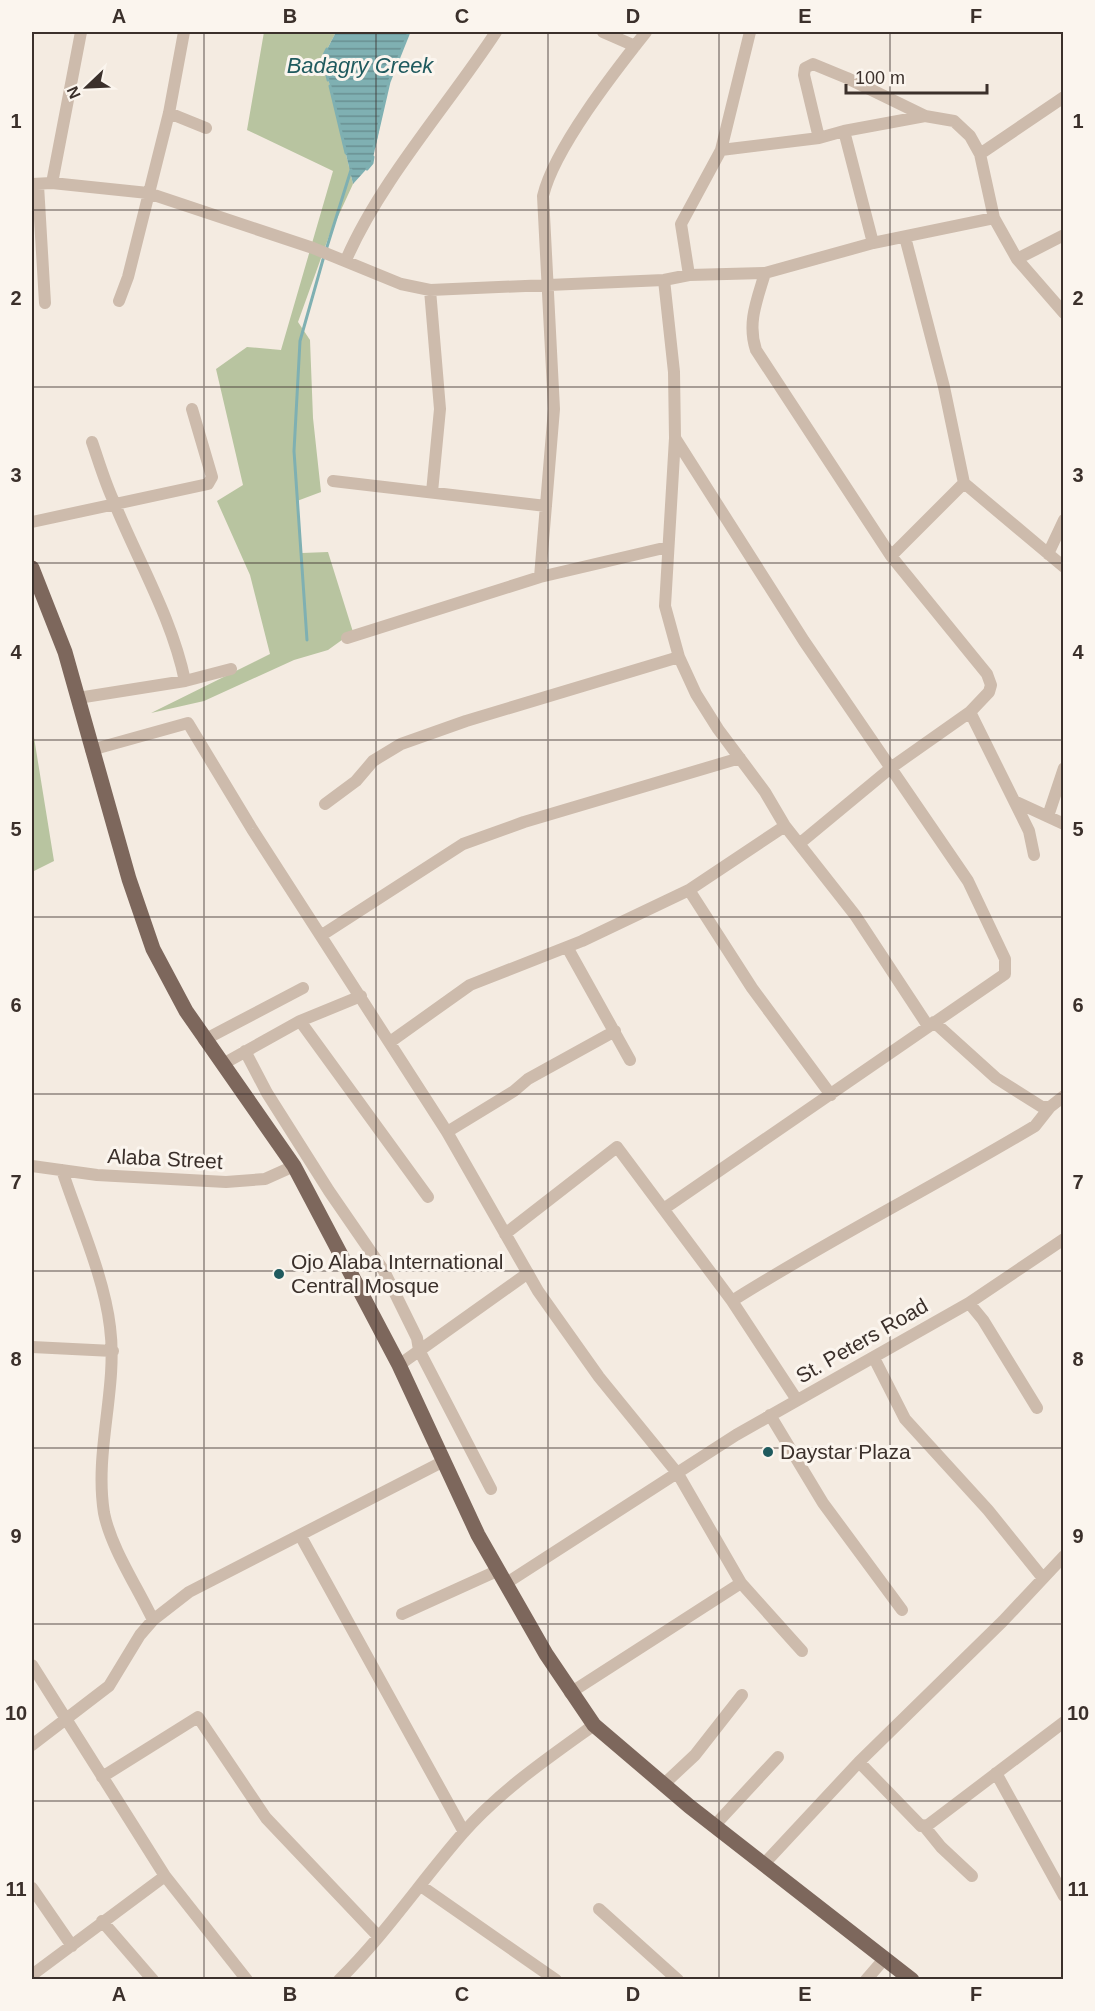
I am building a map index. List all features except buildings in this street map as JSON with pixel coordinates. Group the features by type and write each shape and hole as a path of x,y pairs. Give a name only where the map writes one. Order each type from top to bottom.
{"main road":[{"path":"32,568 65,651 83,722 129,879 153,949 204,1040 294,1166 399,1365 478,1535 570,1693 594,1725 663,1785 912,1980"}],"street":[{"path":"52,183 81,32"},
{"path":"119,301 128,277 169,113 184,32"},
{"path":"341,258 394,177 496,32"},
{"path":"603,32 635,46"},
{"path":"540,578 554,409 543,196 546,184 574,132 646,32"},
{"path":"689,275 681,224 721,150 750,32"},
{"path":"819,138 804,75 805,68 813,64 925,116 954,122 970,136 980,153 994,218 1017,259 1064,313"},
{"path":"980,153 1064,97"},
{"path":"169,113 206,128"},
{"path":"721,150 819,138 925,116"},
{"path":"844,131 873,243"},
{"path":"45,303 35,185 52,183 148,193 341,258 401,284 430,290 664,280 689,275 765,273 873,243 994,218"},
{"path":"1017,259 1064,235"},
{"path":"904,237 944,387 964,483 1064,567"},
{"path":"765,273 751,320 751,334 756,351 891,556 987,674 991,685 989,692 970,712 892,766 799,844"},
{"path":"664,280 674,372 675,438 665,606 679,657 696,694 785,826 855,915 931,1024 996,1078 1042,1107 1050,1107"},
{"path":"430,290 440,409 432,492"},
{"path":"32,522 208,484 212,477 192,408"},
{"path":"665,1208 1005,974 1007,969 1005,959 968,881 892,766 804,641 675,438"},
{"path":"92,442 114,503 181,658 185,681"},
{"path":"333,481 546,506"},
{"path":"891,556 964,483"},
{"path":"1048,554 1064,520"},
{"path":"347,638 540,578 668,547"},
{"path":"325,804 356,781 374,761 402,744 466,721 679,657"},
{"path":"79,701 185,681 231,669"},
{"path":"970,712 1029,831 1034,855"},
{"path":"91,750 188,723 252,829 447,1132 528,1273 599,1377 678,1474 741,1583 802,1651"},
{"path":"322,935 463,844 524,822 740,758"},
{"path":"1048,816 1064,768"},
{"path":"1014,801 1064,824"},
{"path":"390,1042 470,985 567,947 689,890 785,826"},
{"path":"689,890 752,988 831,1095"},
{"path":"567,947 630,1060"},
{"path":"204,1040 303,988"},
{"path":"223,1064 300,1022 361,996"},
{"path":"300,1022 428,1197"},
{"path":"447,1132 514,1092 528,1079 615,1031"},
{"path":"245,1051 267,1094 328,1191 384,1271 417,1338 419,1350 491,1489"},
{"path":"732,1301 811,1251 908,1199 1035,1126 1050,1107 1064,1096"},
{"path":"506,1234 617,1147 665,1208 732,1301 796,1400"},
{"name":"Alaba Street","path":"32,1166 126,1177 251,1182 277,1175 294,1166"},
{"path":"62,1170 110,1323 113,1351 102,1458 105,1515 125,1564 153,1620"},
{"name":"St. Peters Road","path":"402,1614 502,1577 678,1474 688,1465 770,1415 969,1302 1064,1239"},
{"path":"399,1365 528,1273"},
{"path":"969,1302 983,1320 1037,1408"},
{"path":"32,1347 113,1351"},
{"path":"874,1358 905,1419 988,1510 1042,1577"},
{"path":"770,1415 823,1503 902,1610"},
{"path":"32,1744 109,1686 140,1635 153,1620 189,1592 444,1461"},
{"path":"300,1535 464,1832"},
{"path":"764,1864 859,1762 1003,1621 1064,1556"},
{"path":"570,1693 741,1583"},
{"path":"32,1665 165,1876 247,1980"},
{"path":"663,1785 695,1755 742,1695"},
{"path":"102,1776 198,1717 266,1818 378,1936"},
{"path":"924,1826 939,1818 1064,1722"},
{"path":"339,1980 421,1886 464,1832 527,1774 594,1725"},
{"path":"715,1825 778,1757"},
{"path":"859,1762 972,1876"},
{"path":"996,1773 1064,1896"},
{"path":"32,1975 165,1876"},
{"path":"421,1886 556,1980"},
{"path":"32,1888 72,1946"},
{"path":"599,1909 678,1980"},
{"path":"102,1921 153,1980"},
{"path":"866,1980 885,1958"}],"green space":[{"path":"264,32 336,32 323,57 353,184 329,236 298,322 310,340 313,418 321,492 297,501 302,553 328,552 353,632 328,650 294,660 204,701 151,713 270,654 250,575 217,501 243,485 216,369 247,347 281,350 333,171 247,130"},
{"path":"32,725 54,861 32,872"}],"water":[{"name":"Badagry Creek","path":"336,32 409,32 389,82 372,163 353,184 323,57"}],"waterway":[{"path":"374,147 389,82 409,32"},
{"path":"327,49 323,57 328,80"},
{"path":"330,86 346,153"},
{"path":"367,169 373,157"},
{"path":"326,250 351,170"},
{"path":"307,640 294,451 300,341 324,256"}],"place":[{"name":"Ojo Alaba International Central Mosque","path":"279,1274"},
{"name":"Daystar Plaza","path":"768,1452"}]}
